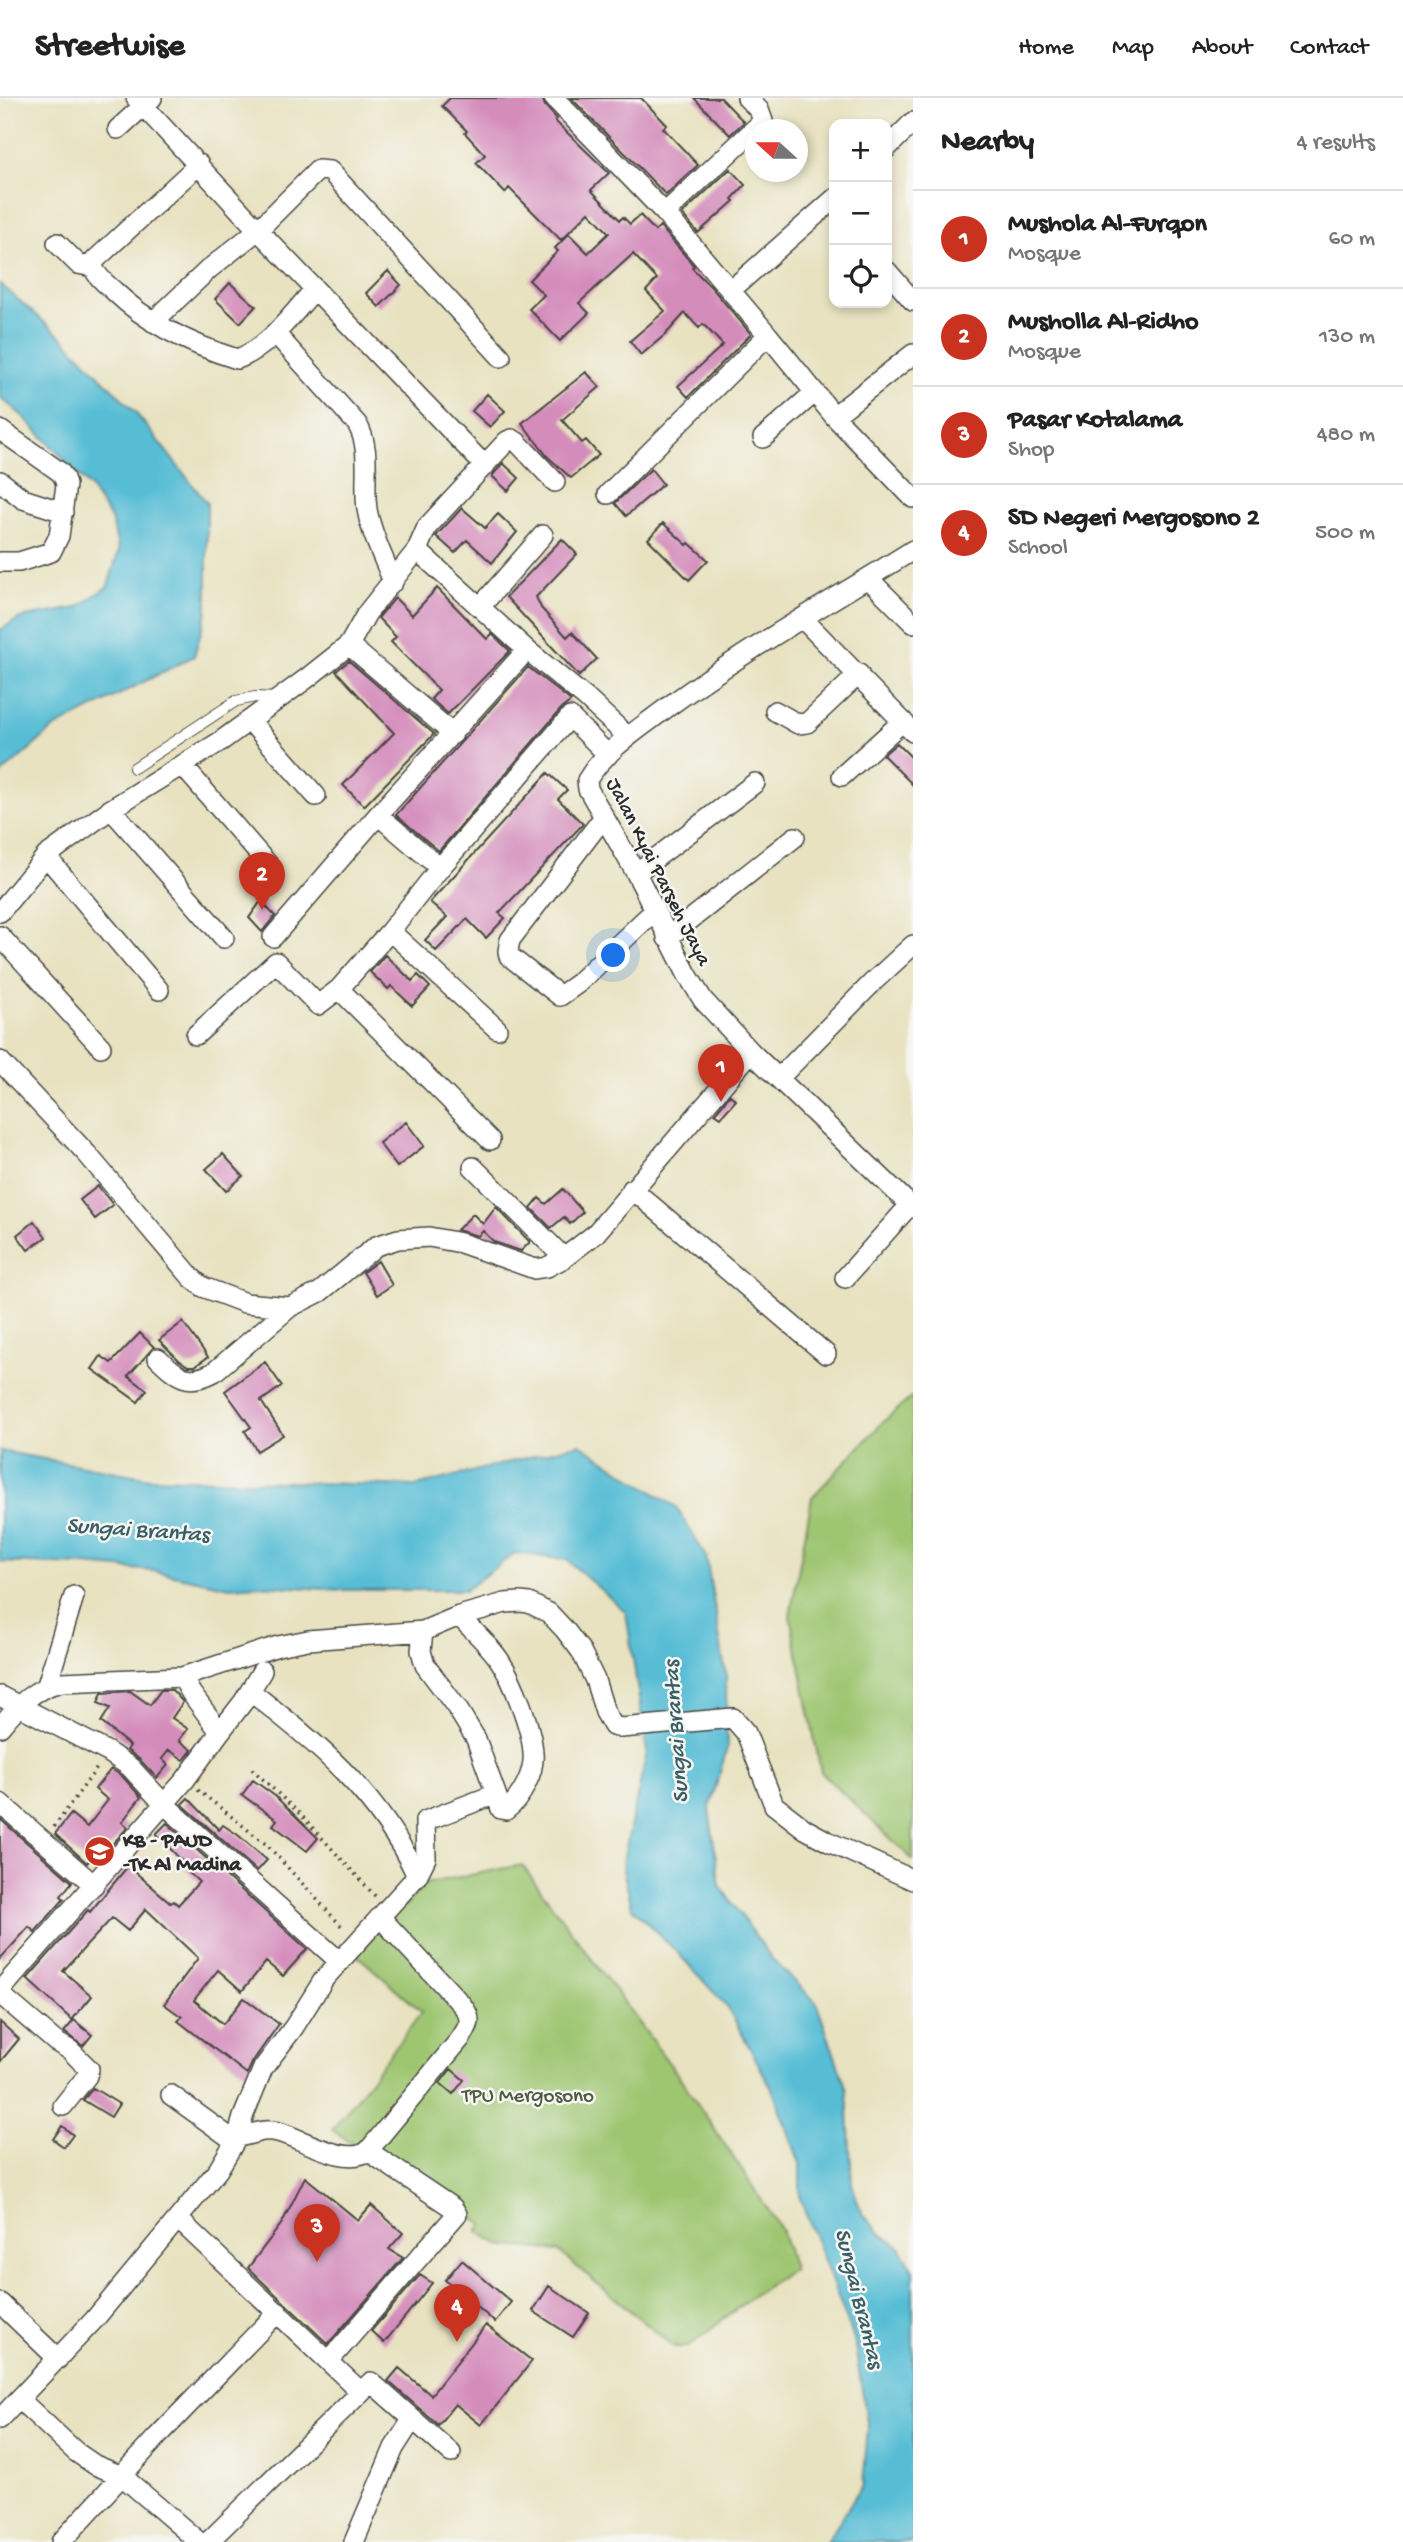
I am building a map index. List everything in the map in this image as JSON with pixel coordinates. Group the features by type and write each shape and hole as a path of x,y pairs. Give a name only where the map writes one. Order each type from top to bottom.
{"street":[{"path":"554,98 665,213 834,416 910,491"},
{"path":"665,213 763,121 758,110 747,98"},
{"path":"118,128 144,101 258,230 485,466"},
{"path":"892,143 913,122"},
{"path":"200,164 96,260 93,267 96,274 125,302 164,329 237,359 249,355 275,333 315,289"},
{"path":"153,322 209,269 258,230 318,170 330,171 500,357"},
{"path":"731,290 829,207"},
{"path":"57,243 78,264 93,267"},
{"path":"892,277 913,301"},
{"path":"275,333 362,432 368,513 393,582"},
{"path":"608,494 768,335"},
{"path":"834,416 913,354"},
{"path":"763,438 814,393"},
{"path":"0,430 40,457 64,478 66,485 59,536 51,552 19,562 0,562"},
{"path":"0,912 46,856 111,810 250,721 349,645 367,613 416,550 427,527 507,441 512,439 555,482"},
{"path":"0,481 23,499 62,512"},
{"path":"481,606 543,535"},
{"path":"416,550 628,737"},
{"name":"Jalan Kyai Parseh Jaya","path":"908,1203 751,1052 703,1000 667,938 636,873 603,818 587,780 628,737 707,679 913,550"},
{"path":"868,578 913,623"},
{"path":"802,618 908,727 842,776"},
{"path":"349,645 453,734"},
{"path":"273,937 378,815 527,650"},
{"path":"775,711 798,724 807,723 859,674"},
{"path":"196,1035 276,962 318,1005 339,989 586,698"},
{"path":"570,716 608,755"},
{"path":"250,721 316,796"},
{"path":"181,765 272,869"},
{"path":"636,873 755,783"},
{"path":"111,810 224,938"},
{"path":"378,815 440,869"},
{"path":"603,818 509,940 509,956 561,996 577,985 654,911"},
{"path":"667,938 795,837"},
{"path":"46,856 159,989"},
{"path":"390,931 497,1029"},
{"path":"0,936 101,1047"},
{"path":"779,1078 913,945"},
{"path":"339,989 490,1140"},
{"path":"158,1358 177,1375 202,1378 214,1372 290,1307 320,1292 376,1246 398,1239 429,1237 461,1243 535,1269 547,1267 564,1258 608,1221 632,1189 751,1052"},
{"path":"0,1061 87,1154 192,1278 203,1287 245,1303 290,1307"},
{"path":"473,1167 564,1258"},
{"path":"845,1278 908,1203 913,1180"},
{"path":"632,1189 826,1354"},
{"path":"47,1685 74,1596"},
{"path":"0,1727 18,1705 33,1692 47,1685 62,1682 182,1677 278,1646 308,1640 423,1631 459,1616 505,1603 529,1603 549,1613 581,1651 613,1726 621,1728 733,1718 746,1733 774,1805 829,1842 913,1880"},
{"path":"423,1631 421,1651 425,1665 457,1708 476,1740 502,1810 506,1810 524,1787 534,1753 522,1707 499,1660 459,1616"},
{"path":"63,2106 87,2076 89,2069 70,2050 56,2042 0,1993 185,1780 262,1671"},
{"path":"182,1677 220,1732"},
{"path":"250,1691 301,1730 345,1771 405,1849 417,1876"},
{"path":"0,1696 108,1752 131,1767 163,1803 340,1962"},
{"path":"0,2419 124,2285 218,2170 237,2138 263,2068 324,1979 417,1876 426,1858 425,1821 496,1794"},
{"path":"0,1803 94,1885"},
{"path":"171,2095 229,2137 237,2138 262,2130 277,2132 353,2157 361,2157 368,2151 461,2038 471,2020 462,2005 383,1913"},
{"path":"329,2361 457,2214 453,2208 368,2151"},
{"path":"178,2220 361,2392"},
{"path":"0,2303 58,2359"},
{"path":"61,2542 278,2312"},
{"path":"208,2542 371,2382 451,2453"},
{"path":"19,2399 76,2452 95,2465 122,2476 200,2542"},
{"path":"354,2542 394,2448 412,2420"}],"lane":[{"path":"134,768 236,701 255,697 281,698"}],"path":[{"path":"44,1840 108,1752"},
{"path":"251,1769 302,1815 363,1881 383,1913"},
{"path":"185,1780 268,1846 357,1943"}],"green space":[{"path":"913,1396 913,1725 910,1727 913,1729 913,1860 821,1772 790,1616 812,1497 882,1423"},
{"name":"TPU Mergosono","path":"522,1865 683,2082 781,2229 793,2269 757,2293 688,2347 674,2347 558,2251 500,2245 478,2232 483,2224 332,2130 422,2012 357,1955 399,1901 405,1906 424,1884"}],"water":[{"path":"0,284 64,339 135,412 207,503 207,611 194,656 54,728 0,775 0,630 20,618 77,608 108,586 119,550 111,519 89,486 25,418 0,397"},
{"name":"Sungai Brantas","path":"580,1444 676,1507 706,1556 726,1676 727,1748 709,1810 720,1886 773,1960 816,2002 847,2090 852,2184 862,2214 879,2232 900,2247 913,2270 913,2542 826,2542 863,2485 868,2428 854,2339 800,2198 800,2163 772,2089 728,2008 632,1908 622,1865 647,1752 626,1612 567,1560 515,1553 465,1590 344,1590 258,1585 230,1587 154,1571 0,1562 0,1451 150,1478 416,1486"}],"building":[{"path":"450,98 542,98 545,106 557,119 555,121 609,173 591,190 620,220 623,217 630,224 640,215 655,231 660,226 694,266 692,268 751,334 688,397 678,386 723,345 703,324 699,328 685,313 641,355 630,341 665,311 646,291 657,279 633,254 579,303 589,313 560,341 529,309 544,295 529,280 558,251 555,248 569,234 588,253 609,233 589,212 561,240 509,188 505,193 476,163 485,155 465,133 467,131 442,106"},
{"path":"571,98 641,98 667,125 663,128 698,165 666,195"},
{"path":"694,98 721,98 744,122 730,135"},
{"path":"730,169 745,185 732,199 734,201 698,233 682,214"},
{"path":"388,271 401,285 379,307 366,293"},
{"path":"230,283 256,306 240,323 215,299"},
{"path":"586,372 600,387 562,420 582,443 586,440 599,455 571,478 547,456 522,423"},
{"path":"487,394 505,411 490,427 472,411"},
{"path":"503,463 519,478 508,491 492,476"},
{"path":"651,469 663,484 626,516 615,503"},
{"path":"462,508 485,528 498,514 517,532 492,563 467,540 455,553 436,536"},
{"path":"663,523 708,560 689,580 648,539"},
{"path":"562,539 577,554 536,597 541,608 567,637 572,632 597,659 579,676 506,597"},
{"path":"437,588 487,639 492,634 510,651 448,714 431,699 439,690 391,642 396,637 378,618 395,598 412,615"},
{"path":"349,661 434,734 364,806 343,785 394,733 336,671"},
{"path":"528,667 571,701 561,709 439,851 396,815"},
{"path":"897,743 913,759 913,785 883,755"},
{"path":"548,773 567,790 558,799 583,824 499,913 505,918 486,938 467,919 436,951 425,940 447,917 430,902"},
{"path":"261,901 275,916 262,932 249,918"},
{"path":"385,955 412,981 418,975 430,987 412,1006 391,986 388,989 370,972"},
{"path":"730,1095 736,1100 721,1117 715,1113"},
{"path":"406,1122 424,1146 397,1167 379,1143"},
{"path":"223,1154 243,1176 226,1191 206,1169"},
{"path":"98,1186 113,1205 95,1219 80,1200"},
{"path":"563,1189 583,1212 570,1224 564,1217 551,1228 531,1208 539,1198 546,1204"},
{"path":"496,1207 530,1242 521,1251 494,1242 483,1231 478,1236 457,1230 473,1214 483,1224"},
{"path":"34,1221 46,1237 28,1250 17,1235"},
{"path":"378,1261 392,1285 377,1295 363,1272"},
{"path":"183,1322 208,1357 195,1366 188,1366 179,1360 159,1340"},
{"path":"140,1333 154,1347 128,1376 147,1390 138,1402 92,1369 101,1356 111,1363"},
{"path":"265,1362 282,1386 261,1401 283,1435 257,1451 245,1431 251,1427 225,1391"},
{"path":"161,1690 172,1690 183,1702 172,1718 188,1729 179,1740 192,1750 184,1760 169,1750 162,1759 168,1765 157,1778 127,1750 130,1746 101,1722 110,1708 98,1703 102,1693 130,1691 150,1705"},
{"path":"111,1769 122,1776 141,1797 122,1822 128,1827 99,1859 94,1855 87,1863 55,1834 71,1814 87,1827 108,1800 95,1789"},
{"path":"253,1780 275,1796 318,1838 307,1851 273,1825 277,1820 242,1795"},
{"path":"188,1798 219,1830 223,1825 267,1860 257,1871 182,1804"},
{"path":"0,1819 72,1882 61,1896 64,1899 35,1932 29,1927 0,1959"},
{"path":"167,1823 307,1949 283,1976 266,1962 242,1991 218,1970 194,2000 223,2024 244,1998 279,2024 247,2074 178,2021 182,2017 164,2004 198,1958 146,1909 128,1931 112,1918 63,1971 92,1996 72,2020 27,1979 88,1910 90,1912 128,1866 171,1903 174,1901 178,1905 199,1882 156,1834"},
{"path":"74,2020 92,2035 83,2046 64,2032"},
{"path":"0,2022 19,2039 0,2062"},
{"path":"451,2069 464,2080 453,2094 440,2083"},
{"path":"93,2088 119,2104 111,2117 83,2100"},
{"path":"62,2126 73,2135 64,2147 53,2139"},
{"path":"305,2177 358,2220 371,2205 403,2233 389,2249 403,2258 328,2344 248,2268 282,2223"},
{"path":"462,2260 511,2302 495,2322 445,2280"},
{"path":"420,2275 432,2283 384,2343 371,2331"},
{"path":"549,2286 589,2313 573,2337 533,2311"},
{"path":"486,2325 532,2361 481,2425 455,2404 438,2425 388,2381 399,2368 431,2395"}],"place":[{"name":"Musholla Al-Ridho","path":"262,910"},
{"name":"Mushola Al-Furqon","path":"721,1102"},
{"name":"KB - PAUD -TK Al Madina","path":"100,1851"},
{"name":"Pasar Kotalama","path":"317,2262"},
{"name":"SD Negeri Mergosono 2","path":"457,2342"}]}
